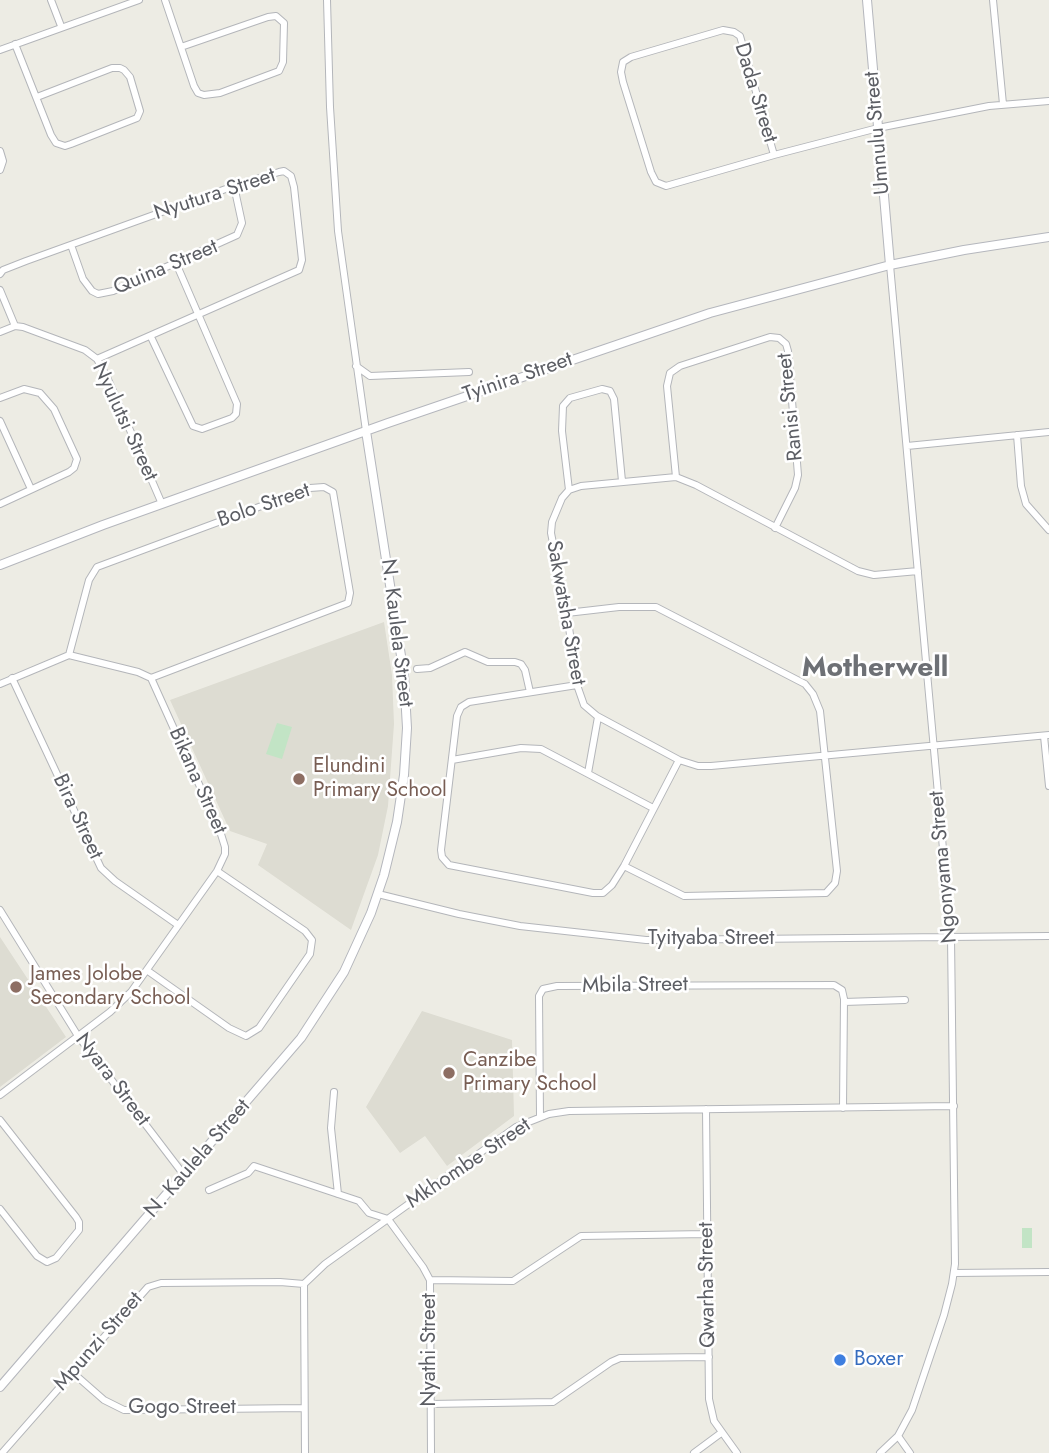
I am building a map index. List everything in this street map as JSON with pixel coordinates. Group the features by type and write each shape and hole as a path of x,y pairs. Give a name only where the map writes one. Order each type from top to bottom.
{"street":[{"path":"51,0 61,26"},
{"path":"0,50 139,0"},
{"path":"165,0 181,47 196,90 204,95 214,95 279,71 283,62 284,23 272,16 181,47"},
{"name":"N. Kaulela Street","path":"0,1387 282,1063 314,1020 354,952 378,894 401,800 407,717 404,675 338,231 327,0"},
{"name":"Umnulu Street","path":"867,0 890,265"},
{"path":"993,0 1003,104"},
{"name":"Dada Street","path":"723,30 740,36 774,155 669,186 662,185 653,179 621,72 623,62 631,57 723,30"},
{"path":"15,44 51,135 57,143 65,146 137,118 140,111 130,77 120,68 112,68 37,97"},
{"path":"774,155 878,128 1003,104 1049,101"},
{"path":"0,151 3,161 0,170"},
{"name":"Nyutura Street","path":"0,274 3,270 234,186 284,171 291,176 301,267 291,275 97,359"},
{"name":"Quina Street","path":"71,245 87,286 98,294 113,291 237,235 242,223 234,186"},
{"name":"Tyinira Street","path":"0,565 366,431 688,320 890,265 1049,237"},
{"path":"152,337 193,426 202,429 236,414 237,404 176,263"},
{"name":"Ngonyama Street","path":"880,1453 898,1436 912,1410 944,1315 954,1273 951,937 890,265"},
{"path":"0,289 15,326 0,331"},
{"name":"Nyulutsi Street","path":"15,326 85,350 97,359 162,504"},
{"name":"Ranisi Street","path":"676,477 667,386 670,373 680,366 731,349 769,337 779,338 786,344 788,351 798,475 795,488 775,528"},
{"path":"356,366 370,376 469,373"},
{"path":"0,398 24,389 40,393 54,409 77,458 74,468 0,504"},
{"path":"622,481 614,399 610,391 602,389 570,398 563,407 562,431 569,490 622,481 676,477 865,573 874,575 918,571"},
{"path":"0,421 31,489"},
{"path":"907,446 1049,432"},
{"path":"1017,435 1026,505 1049,530"},
{"name":"Bolo Street","path":"69,654 89,580 97,567 310,488 324,487 332,492 350,593 348,603 150,678"},
{"name":"Sakwatsha Street","path":"569,490 552,522 551,533 567,613 577,685 584,705 598,717 679,760 698,766 712,766 1047,735"},
{"path":"567,613 619,607 656,607 805,684 813,694 820,711 837,871 835,883 826,893 684,896 624,866"},
{"path":"416,669 430,668 465,652 488,662 515,662 521,664 525,670 530,692"},
{"path":"0,684 69,654 150,678"},
{"name":"Bira Street","path":"12,678 101,868 115,881 178,925"},
{"name":"Bikana Street","path":"0,1096 122,1002 148,971 217,871 225,854 224,839 150,678"},
{"path":"577,685 469,702 461,707 457,716 441,850 442,857 449,865 598,893 606,890 624,866 679,760"},
{"path":"588,773 598,717"},
{"path":"1047,735 1049,786"},
{"path":"452,760 531,747 541,748 653,808"},
{"path":"148,971 229,1028 246,1036 259,1028 310,954 312,940 305,931 217,871"},
{"name":"Tyityaba Street","path":"378,894 520,926 614,937 707,940 1049,936"},
{"name":"Nyara Street","path":"0,910 78,1036 184,1175"},
{"name":"Mbila Street","path":"540,1116 539,996 547,988 828,984 842,990 844,1002"},
{"path":"843,1108 844,1002 905,1000"},
{"path":"334,1092 331,1128 338,1194"},
{"name":"Mkhombe Street","path":"304,1284 325,1264 516,1127 540,1116 569,1111 954,1107"},
{"name":"Qwarha Street","path":"706,1110 710,1408 713,1421 737,1453"},
{"path":"0,1120 76,1217 79,1230 53,1260 44,1261 37,1256 0,1209"},
{"path":"208,1190 247,1173 254,1166 359,1201 369,1213 388,1219"},
{"name":"Nyathi Street","path":"388,1219 430,1280 431,1453"},
{"path":"430,1280 513,1281 581,1236 707,1234"},
{"path":"954,1273 1049,1272"},
{"name":"Mpunzi Street","path":"2,1453 143,1292 154,1284 304,1284"},
{"path":"304,1284 305,1453"},
{"path":"430,1404 553,1402 620,1358 709,1357"},
{"name":"Gogo Street","path":"72,1372 104,1400 124,1410 304,1408"},
{"path":"694,1453 721,1433"},
{"path":"898,1436 910,1453"}],"shaded area":[{"name":"Elundini Primary School","path":"384,622 392,675 394,724 388,806 378,855 351,930 258,865 267,844 230,831 170,700"},
{"name":"James Jolobe Secondary School","path":"0,937 66,1037 0,1087"},
{"name":"Canzibe Primary School","path":"422,1011 512,1040 514,1116 447,1166 425,1136 400,1153 366,1107"}],"green space":[{"path":"277,723 292,727 282,759 266,754"},
{"path":"1022,1228 1032,1228 1032,1248 1022,1248"}],"place":[{"name":"Elundini Primary School","path":"299,779"},
{"name":"James Jolobe Secondary School","path":"16,987"},
{"name":"Canzibe Primary School","path":"449,1073"},
{"name":"Boxer","path":"840,1360"}],"district":[{"name":"Motherwell","path":"875,669"}]}
